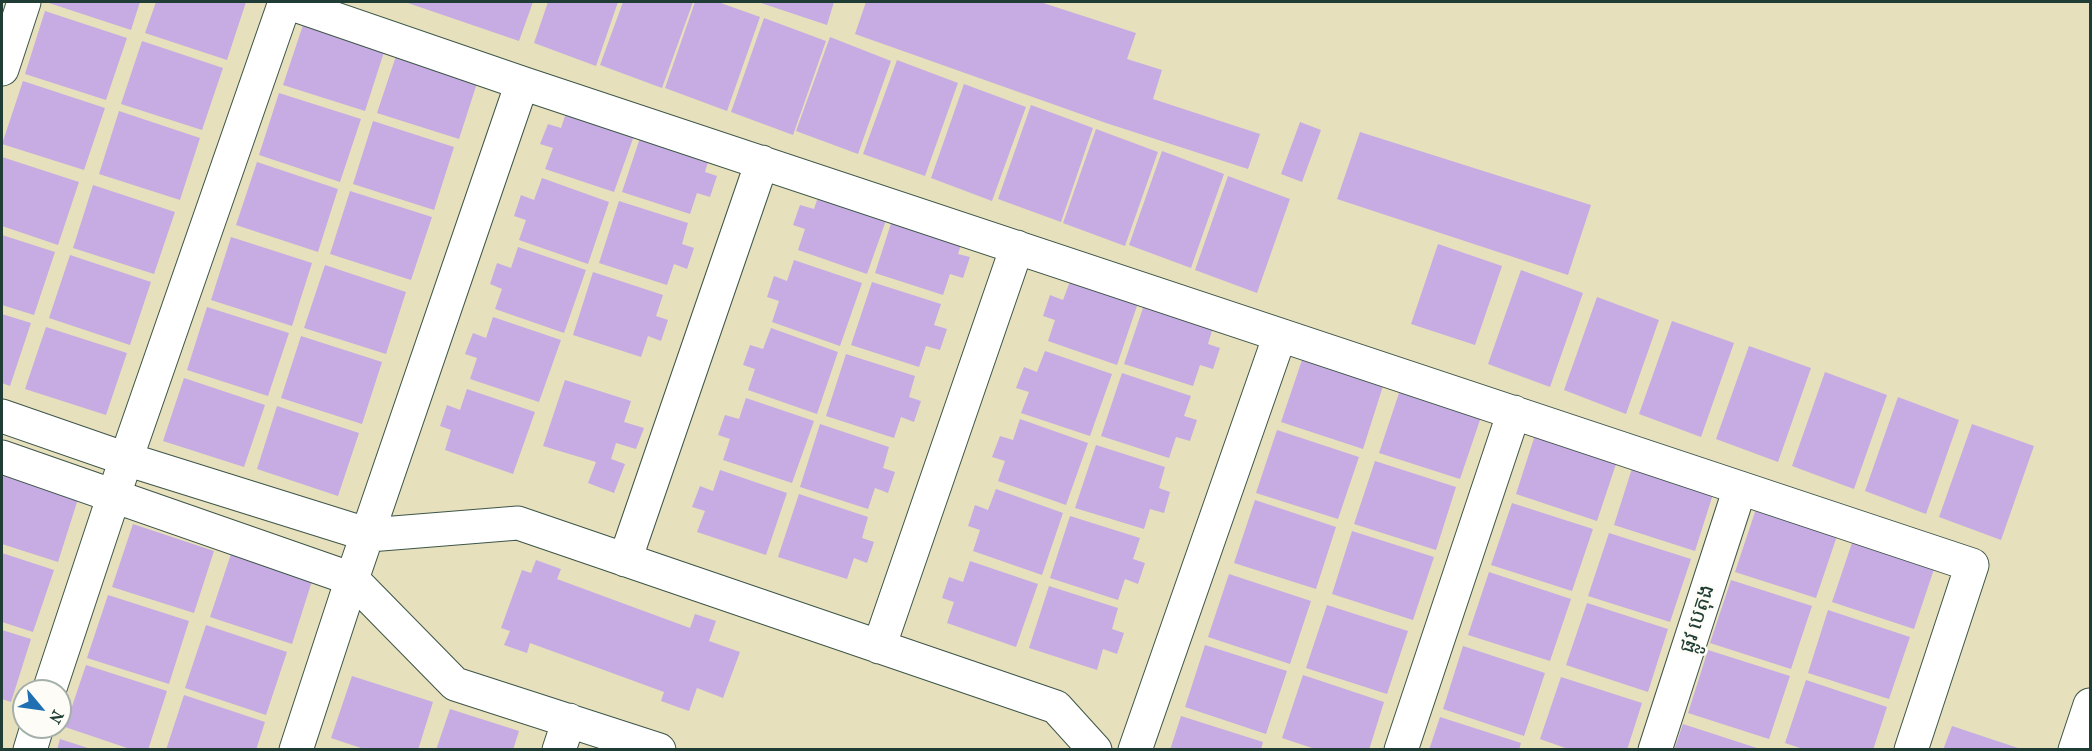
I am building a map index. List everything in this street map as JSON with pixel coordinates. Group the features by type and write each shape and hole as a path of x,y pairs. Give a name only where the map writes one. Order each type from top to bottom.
{"street":[{"path":"2,69 24,2"},
{"path":"53,679 126,459 286,2 522,83 1972,565 1911,750"},
{"path":"296,750 352,579 369,535 522,83"},
{"path":"624,560 762,162"},
{"path":"879,647 1017,247"},
{"path":"1135,750 1280,335"},
{"path":"1401,750 1514,412"},
{"path":"2,416 126,459 369,535 518,523 1056,707 1095,750"},
{"path":"2,457 352,579 455,684 564,735 659,750"},
{"name":"ផ្លូវ បេតុង","path":"1655,750 1740,488"},
{"path":"2075,750 2091,705"}],"building":[{"path":"50,2 140,2 131,30"},
{"path":"156,2 246,2 227,60 145,33"},
{"path":"405,2 533,2 519,41"},
{"path":"548,2 618,2 596,66 534,43"},
{"path":"623,2 693,2 662,88 600,65"},
{"path":"695,2 718,2 760,17 727,111 665,88"},
{"path":"758,2 834,2 827,25"},
{"path":"866,2 1040,2 1136,33 1127,59 1162,70 1153,99 1260,134 1248,169 1106,123 855,34"},
{"path":"45,11 127,38 106,100 25,74"},
{"path":"764,18 826,41 793,135 731,112"},
{"path":"304,22 385,49 365,111 283,85"},
{"path":"830,37 891,61 858,154 796,131"},
{"path":"142,41 223,68 202,130 121,104"},
{"path":"398,50 479,77 459,139 377,113"},
{"path":"897,60 958,83 925,176 863,154"},
{"path":"23,81 105,108 84,170 2,144"},
{"path":"964,84 1026,107 992,201 931,178"},
{"path":"279,93 361,119 340,182 259,155"},
{"path":"1031,105 1093,128 1061,222 998,199"},
{"path":"568,107 636,130 614,192 545,169 553,148 540,144 548,124 561,128"},
{"path":"119,111 200,138 180,200 99,174"},
{"path":"373,121 454,147 434,210 353,184"},
{"path":"1300,122 1321,130 1302,182 1281,174"},
{"path":"643,129 711,152 705,172 717,176 710,197 697,193 690,214 622,192"},
{"path":"1096,129 1158,152 1125,246 1063,223"},
{"path":"1360,132 1591,205 1568,275 1337,199"},
{"path":"1162,151 1224,174 1191,268 1129,245"},
{"path":"2,157 79,182 58,245 2,226"},
{"path":"257,162 338,189 318,252 236,225"},
{"path":"1228,176 1290,199 1257,293 1195,270"},
{"path":"542,178 609,202 588,264 519,240 526,220 514,216 521,195 534,200"},
{"path":"93,185 175,212 154,274 73,248"},
{"path":"821,188 889,212 867,274 798,250 805,229 793,225 800,205 814,209"},
{"path":"350,191 432,217 411,280 330,254"},
{"path":"619,201 688,223 682,244 694,248 687,269 674,264 667,285 599,263"},
{"path":"895,211 965,233 958,254 970,257 963,278 950,274 943,295 875,273"},
{"path":"2,235 55,252 34,315 2,305"},
{"path":"231,237 312,263 292,326 211,300"},
{"path":"1438,244 1502,266 1475,345 1411,324"},
{"path":"518,247 586,270 564,333 495,309 502,289 490,284 497,263 511,268"},
{"path":"70,255 151,282 130,345 49,318"},
{"path":"794,260 862,283 840,346 772,322 779,301 767,297 774,276 787,281"},
{"path":"325,265 406,292 386,354 304,328"},
{"path":"1521,270 1583,293 1550,387 1488,364"},
{"path":"593,272 663,295 656,316 668,320 661,341 648,336 641,357 573,335"},
{"path":"1071,279 1138,303 1117,365 1048,341 1055,320 1043,316 1050,295 1063,300"},
{"path":"872,282 941,304 934,325 947,329 940,350 926,346 919,367 851,345"},
{"path":"1597,297 1659,320 1626,414 1564,390"},
{"path":"1145,302 1214,324 1208,344 1220,348 1213,369 1200,365 1193,386 1124,364"},
{"path":"207,307 289,333 268,396 187,370"},
{"path":"2,314 31,323 10,386 2,383"},
{"path":"493,317 561,340 539,402 470,379 477,358 465,354 473,333 486,338"},
{"path":"1672,321 1734,343 1701,437 1639,414"},
{"path":"46,327 127,353 106,415 25,389"},
{"path":"771,328 838,352 817,414 748,390 755,369 743,365 750,345 763,349"},
{"path":"301,336 382,362 362,424 281,398"},
{"path":"1749,346 1811,368 1778,462 1716,439"},
{"path":"1045,351 1112,374 1090,436 1021,413 1029,392 1016,388 1024,367 1037,372"},
{"path":"846,354 915,376 909,397 921,401 914,422 901,417 894,438 826,416"},
{"path":"1302,360 1383,386 1363,449 1281,422"},
{"path":"1825,372 1887,395 1854,489 1792,466"},
{"path":"1122,373 1191,396 1184,416 1197,420 1190,441 1176,437 1169,458 1101,436"},
{"path":"184,378 265,405 244,467 163,441"},
{"path":"565,380 631,401 624,422 644,428 636,449 616,443 611,459 625,464 614,493 588,483 596,462 543,446"},
{"path":"467,389 535,412 513,474 445,450 451,430 440,426 447,405 460,410"},
{"path":"1400,390 1481,417 1460,479 1379,453"},
{"path":"1898,397 1959,420 1926,514 1865,491"},
{"path":"746,398 814,421 792,483 723,460 730,439 718,435 725,415 739,419"},
{"path":"277,406 359,433 338,496 257,469"},
{"path":"1020,419 1088,443 1066,505 998,481 1005,461 992,457 1000,436 1013,440"},
{"path":"820,424 889,447 883,468 895,472 888,493 875,488 868,509 800,487"},
{"path":"1972,424 2034,446 2001,540 1939,517"},
{"path":"1277,430 1359,457 1338,519 1256,493"},
{"path":"1536,432 1618,458 1597,521 1516,494"},
{"path":"1096,445 1165,467 1159,488 1170,492 1164,513 1150,509 1144,529 1075,508"},
{"path":"1375,461 1456,487 1436,550 1354,524"},
{"path":"1634,462 1715,488 1695,551 1614,525"},
{"path":"720,470 787,493 766,555 697,532 705,511 692,507 700,486 713,491"},
{"path":"2,474 78,499 58,562 2,544"},
{"path":"996,489 1063,513 1042,575 973,551 980,530 968,526 975,505 988,510"},
{"path":"799,494 868,517 862,538 874,542 867,563 854,558 847,579 778,557"},
{"path":"1255,500 1336,527 1316,589 1234,563"},
{"path":"1512,503 1593,529 1572,591 1491,565"},
{"path":"1756,509 1837,536 1816,598 1735,572"},
{"path":"1070,516 1140,538 1133,559 1145,563 1138,584 1125,579 1118,600 1050,578"},
{"path":"133,524 214,551 194,613 112,587"},
{"path":"1352,531 1434,557 1413,620 1332,594"},
{"path":"1609,533 1691,559 1670,622 1588,596"},
{"path":"1853,540 1935,566 1914,629 1832,602"},
{"path":"2,553 54,570 33,632 2,622"},
{"path":"231,554 312,581 292,644 210,617"},
{"path":"536,560 561,569 557,579 690,628 695,614 716,621 709,641 740,652 723,698 697,688 689,711 661,701 664,692 530,643 527,653 504,645 510,631 501,628 522,570 531,573"},
{"path":"970,561 1038,584 1016,647 947,623 954,602 942,598 949,577 963,582"},
{"path":"1489,572 1571,599 1550,661 1468,635"},
{"path":"1229,574 1311,601 1290,664 1208,637"},
{"path":"1731,580 1812,606 1791,669 1710,643"},
{"path":"1049,586 1118,608 1112,629 1124,633 1117,654 1103,649 1097,670 1029,648"},
{"path":"108,595 189,621 169,684 87,658"},
{"path":"1587,603 1668,629 1648,692 1566,665"},
{"path":"1327,605 1408,631 1387,694 1306,668"},
{"path":"1828,610 1910,637 1889,699 1808,673"},
{"path":"206,625 287,652 266,715 185,688"},
{"path":"2,630 31,639 18,679 12,679 11,702 2,699"},
{"path":"1205,645 1287,671 1266,734 1185,707"},
{"path":"1463,646 1545,673 1524,736 1443,709"},
{"path":"1708,650 1790,676 1769,739 1688,713"},
{"path":"86,665 167,691 148,750 133,750 72,729 72,706"},
{"path":"1303,675 1384,702 1369,750 1318,750 1282,738"},
{"path":"352,676 433,702 418,750 367,750 331,738"},
{"path":"1561,677 1642,703 1627,750 1571,750 1540,739"},
{"path":"1806,680 1887,707 1873,750 1806,750 1785,743"},
{"path":"184,695 265,722 256,750 166,750"},
{"path":"450,709 519,731 513,750 436,750"},
{"path":"1181,716 1263,742 1261,750 1170,750"},
{"path":"1440,717 1521,743 1519,750 1429,750"},
{"path":"1683,724 1760,749 1760,750 1674,750"},
{"path":"1952,726 2021,749 2021,750 1943,750"},
{"path":"60,739 91,749 91,750 57,750"}]}
